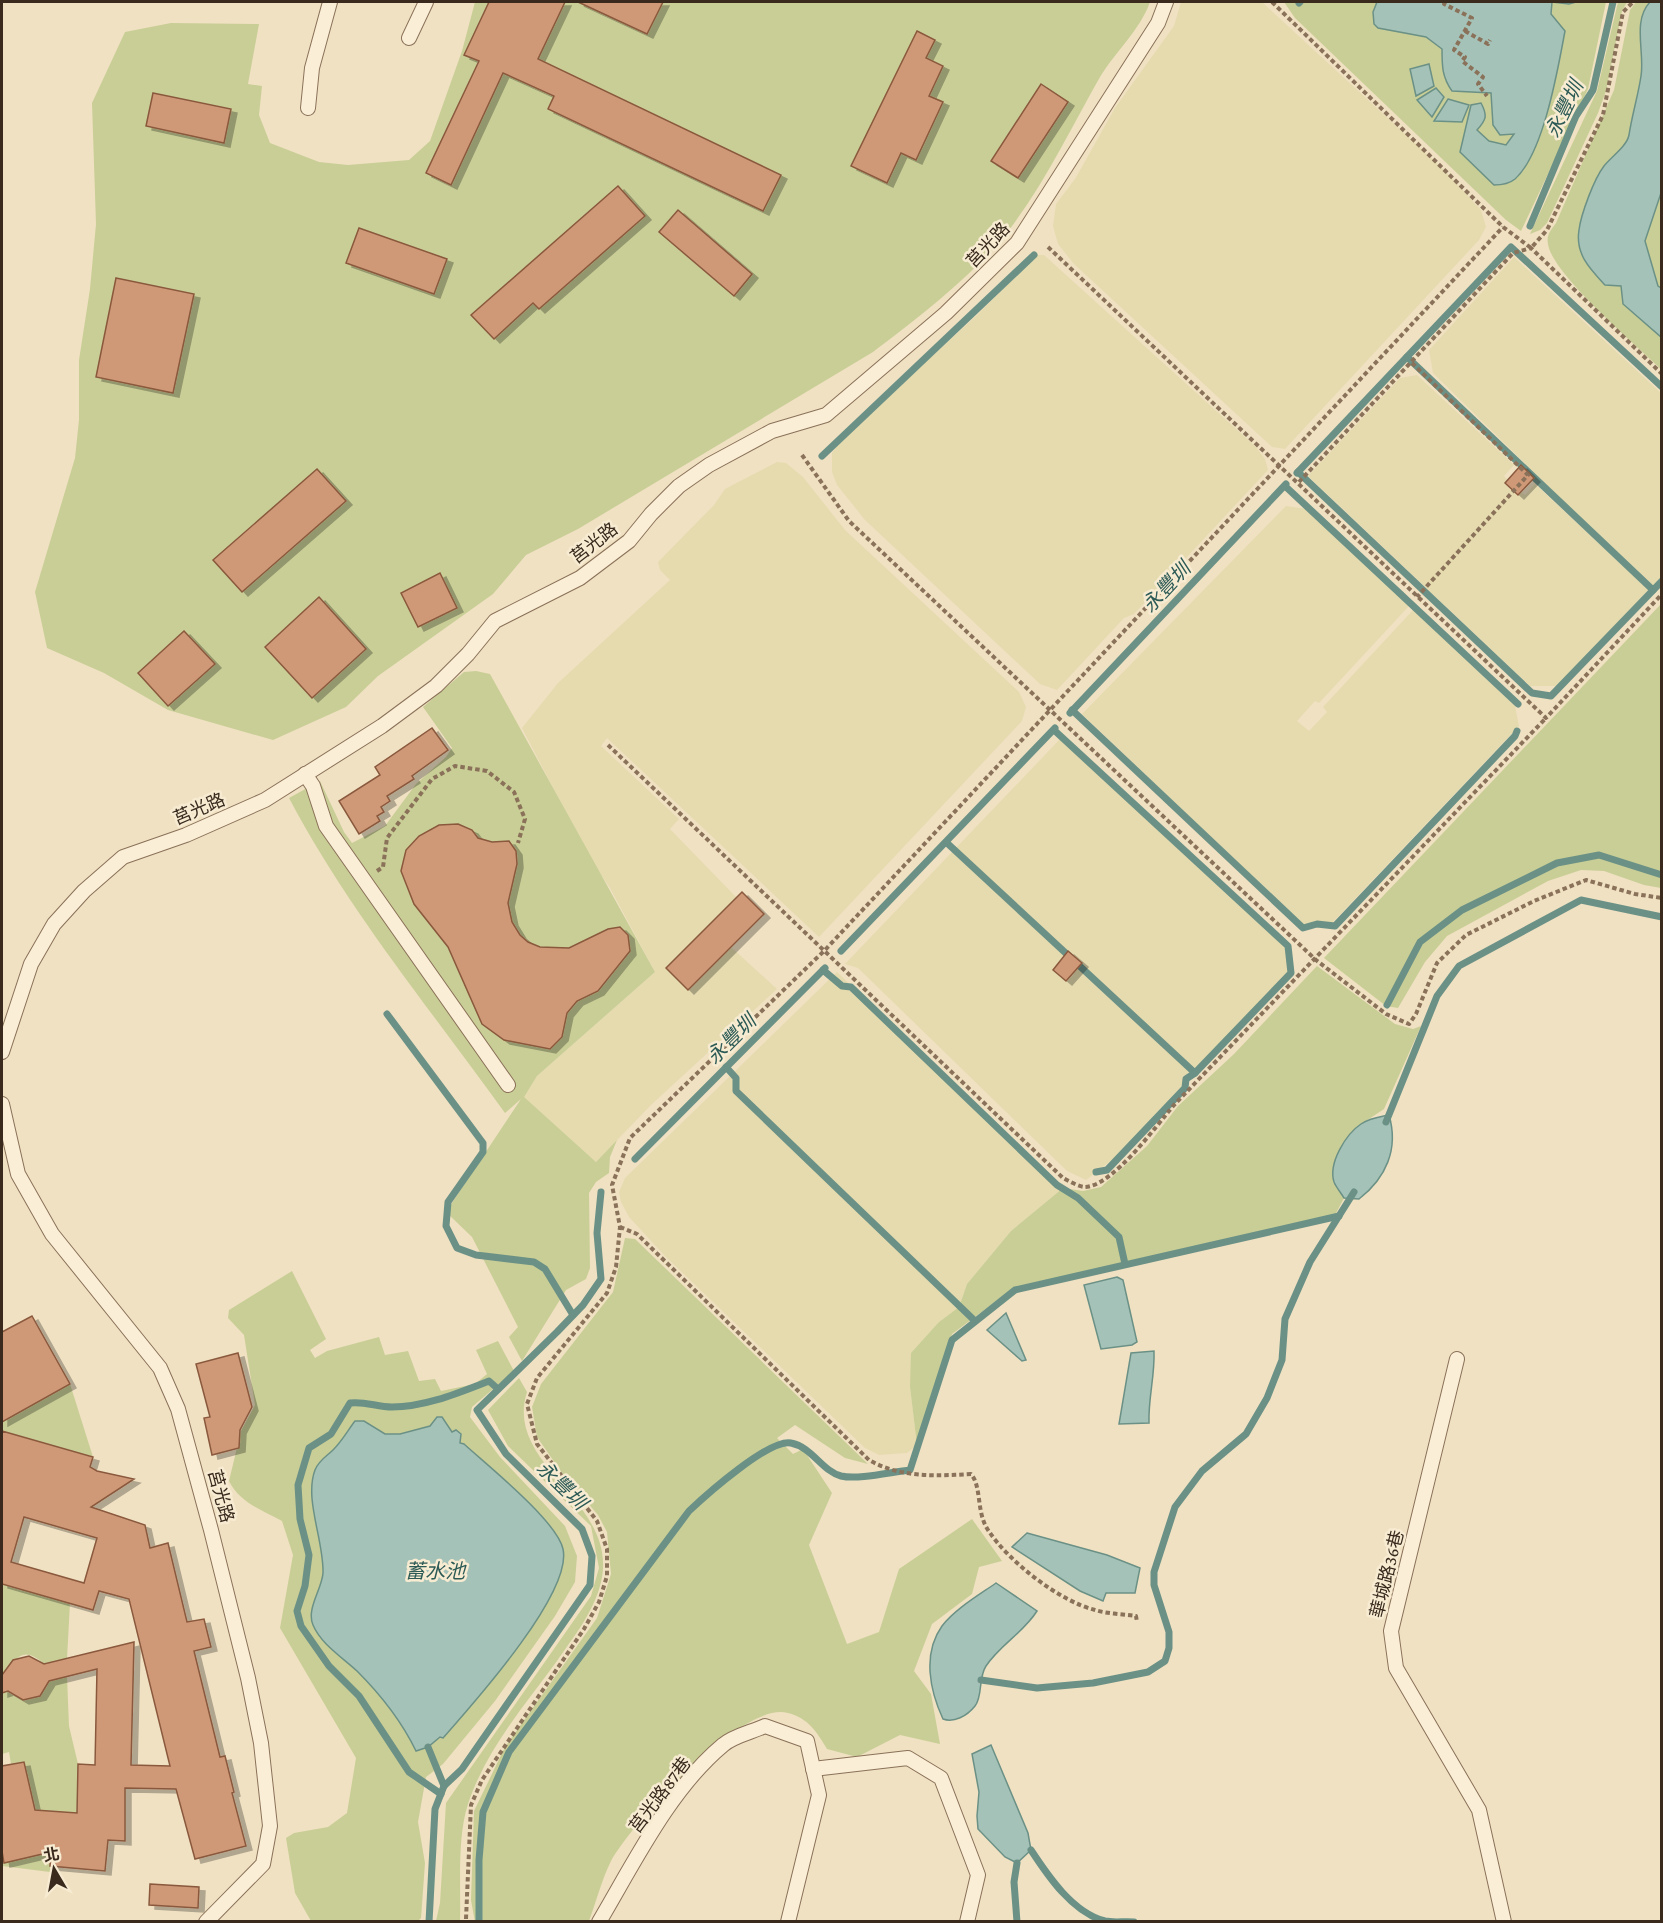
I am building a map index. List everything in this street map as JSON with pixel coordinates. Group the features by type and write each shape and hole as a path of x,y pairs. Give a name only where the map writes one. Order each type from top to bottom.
{"lane":[{"path":"308,108 312,68 330,2"},
{"path":"409,38 426,2"},
{"name":"莒光路","path":"2,1052 31,964 54,924 84,891 123,857 186,835 255,804 382,726 436,686 468,654 495,621 580,578 629,541 651,514 687,481 709,465 772,431 826,415 946,313 1017,243 1158,23 1166,2"},
{"path":"305,774 313,786 326,826 508,1085"},
{"name":"莒光路","path":"2,1114 18,1174 52,1234 160,1368 178,1409 213,1537 254,1708 270,1826 263,1864 206,1922"},
{"name":"華城路36巷","path":"1457,1359 1391,1631 1396,1668 1479,1810 1504,1922"},
{"name":"莒光路87巷","path":"599,1922 649,1837 687,1782 724,1744 765,1726 807,1741 819,1795 788,1922"},
{"path":"813,1769 908,1758 941,1778 978,1875 967,1922"}],"path":[{"path":"1272,2 1503,227 1531,248 1662,374"},
{"path":"1445,2 1444,4 1472,18 1454,50 1465,57 1462,61 1483,77 1478,84 1486,96"},
{"path":"1299,482 1513,253 1531,248 1547,230 1603,115 1623,12 1633,2"},
{"path":"1465,31 1488,44 1490,40"},
{"path":"466,1919 471,1805 482,1780 584,1629 599,1602 607,1576 607,1549 597,1521 537,1444 526,1404 537,1378 607,1293 616,1267 620,1227 612,1185 630,1138 824,951 1503,227"},
{"path":"1048,247 1546,718"},
{"path":"1412,363 1528,475 1418,597"},
{"path":"802,455 849,521 1316,960 1386,1014 1409,1024 1416,1014 1437,963 1466,935 1534,901 1586,880 1635,894 1662,898"},
{"path":"608,745 1063,1178 1084,1187 1103,1182 1662,594"},
{"path":"364,881 383,867 387,838 432,779 455,766 487,771 514,792 525,819 518,843"},
{"path":"620,1227 637,1234 869,1460 887,1471 925,1476 971,1474 977,1481 978,1508 988,1530 1013,1560 1063,1596 1095,1610 1137,1616 1137,1622"}],"shaded area":[{"path":"1181,2 1262,2 1444,170 1481,210 1486,227 1479,240 1285,449 1272,447 1074,264 1058,244 1053,226 1056,204 1075,179 1115,108 1174,26"},
{"path":"1037,255 1044,255 1255,446 1265,459 1268,470 1134,614 1124,618 1057,690 1040,684 865,520 837,485 832,472 832,453 842,439 976,316"},
{"path":"1514,257 1661,393 1662,579 1656,585 1652,585 1561,499 1433,373 1429,350"},
{"path":"1417,375 1514,465 1504,476 1508,480 1505,483 1517,495 1521,492 1525,495 1535,484 1649,590 1557,686 1530,686 1308,476 1400,378"},
{"path":"777,462 786,463 803,477 845,530 1019,692 1026,707 1022,721 819,937 607,738 601,746 679,819 670,829 737,898 666,968 688,990 731,947 777,989 651,1105 596,1162 523,1097 537,1076 655,972 610,888 590,859 522,728 558,683 670,580 660,570 658,562 714,505 725,489"},
{"path":"1286,506 1307,509 1409,606 1319,703 1315,701 1297,721 1309,731 1327,712 1323,707 1413,610 1515,706 1519,726 1333,922 1308,929 1082,714"},
{"path":"1063,736 1286,947 1290,973 1195,1070 1183,1079 1183,1086 1118,1155 1086,1180 1067,1171 858,968 845,964"},
{"path":"837,972 1063,1188 1011,1231 967,1284 959,1307 939,1322 910,1387 917,1445 907,1453 879,1455 865,1448 665,1256 629,1217 621,1202 619,1192 625,1178"}],"green space":[{"path":"475,2 1150,2 1134,31 1106,67 1022,212 980,263 945,295 873,352 578,529 526,555 493,594 378,676 346,707 273,740 168,710 104,673 47,648 35,592 75,458 79,420 79,360 90,289 96,224 92,103 125,32 171,23 259,24 248,84 262,86 259,115 270,143 319,162 348,165 409,160 430,141 462,51"},
{"path":"1284,2 1606,2 1588,89 1521,231 1506,220 1295,18"},
{"path":"1618,2 1627,2 1622,11 1606,91 1598,113 1547,223 1540,230 1530,234 1597,91"},
{"path":"1636,2 1661,2 1661,369 1579,291 1553,257 1548,244 1549,233 1556,223 1614,90 1630,10"},
{"path":"1661,604 1661,888 1644,885 1604,871 1581,870 1548,881 1447,936 1425,962 1398,1008 1386,1006 1324,958"},
{"path":"476,671 490,674 655,972 537,1076 524,1097 596,1162 617,1140 610,1157 609,1173 596,1182 589,1193 590,1268 586,1279 566,1290 522,1361 509,1337 518,1327 472,1237 446,1212 521,1099 505,1113 364,920 337,880 289,798 320,781 344,832 352,843 385,826 416,784 446,757 452,748 423,707 464,672"},
{"path":"1317,966 1395,1024 1413,1029 1421,1026 1384,1109 1360,1125 1333,1181 1344,1198 1335,1215 1015,1287 952,1334 917,1445 910,1387 911,1353 939,1322 959,1307 967,1284 1011,1231 1063,1188 1083,1191 1101,1187 1147,1146 1178,1106 1234,1054"},
{"path":"625,1238 635,1239 868,1464 845,1458 795,1425 777,1438 793,1454 803,1449 832,1493 809,1545 847,1644 879,1632 899,1569 972,1519 1002,1561 979,1567 972,1594 932,1624 914,1671 931,1694 940,1744 900,1735 857,1757 827,1749 811,1726 795,1715 768,1714 744,1725 717,1744 664,1794 641,1820 611,1861 589,1921 475,1922 471,1900 474,1811 505,1747 597,1618 611,1574 607,1532 598,1515 562,1473 537,1437 532,1407 541,1384 613,1292"},
{"path":"292,1271 326,1339 310,1350 315,1358 327,1351 379,1337 385,1355 408,1351 419,1381 435,1379 441,1391 475,1384 487,1374 476,1350 498,1341 514,1371 472,1407 470,1417 500,1457 565,1526 577,1556 575,1582 555,1616 495,1701 443,1764 426,1777 418,1822 425,1863 421,1918 418,1921 311,1921 295,1893 286,1838 294,1833 328,1827 347,1813 356,1758 280,1628 293,1555 282,1521 245,1500 229,1481 241,1431 255,1405 244,1335 228,1318 229,1310"},
{"path":"519,1378 527,1392 524,1418 531,1442 545,1464 580,1506 594,1529 602,1554 601,1582 594,1603 583,1623 507,1729 485,1765 468,1804 462,1831 460,1921 436,1921 440,1903 446,1803 591,1596 599,1568 591,1526 508,1446 488,1410"},
{"path":"70,1384 93,1457 2,1431 2,1422"},
{"path":"2,1584 70,1603 67,1659 44,1664 30,1655 24,1655 15,1660 2,1675"},
{"path":"67,1677 69,1726 78,1764 81,1814 55,1812 50,1872 2,1866 2,1851 5,1863 37,1819 24,1762 11,1764 9,1752 2,1754 2,1693 8,1691 20,1698 32,1699 46,1688 49,1681"}],"water":[{"path":"1377,2 1552,2 1551,14 1565,31 1558,66 1542,131 1525,167 1515,179 1505,184 1494,185 1460,152 1471,105 1481,103 1485,111 1485,118 1477,130 1489,141 1506,145 1514,134 1500,135 1493,125 1491,93 1452,91 1443,71 1442,49 1426,37 1378,28 1374,24 1373,12"},
{"path":"1552,2 1576,2 1569,4"},
{"path":"1650,2 1661,2 1661,193 1645,241 1658,286 1661,288 1661,337 1623,304 1621,286 1605,285 1594,273 1582,254 1578,239 1582,215 1596,179 1604,166 1628,139 1642,67 1640,28"},
{"path":"1429,64 1434,86 1416,96 1410,69"},
{"path":"1436,88 1444,97 1432,117 1417,100"},
{"path":"1448,99 1469,105 1462,122 1434,121"},
{"path":"1389,1115 1392,1128 1391,1151 1383,1172 1359,1199 1344,1198 1334,1182 1333,1174 1336,1158 1344,1142 1361,1124"},
{"path":"1117,1277 1123,1280 1137,1342 1132,1345 1101,1349 1084,1285"},
{"path":"1006,1313 1026,1360 1022,1361 987,1330"},
{"path":"1154,1351 1149,1423 1119,1424 1131,1353"},
{"name":"蓄水池","path":"437,1417 442,1417 452,1432 456,1430 461,1434 460,1443 504,1479 548,1524 558,1537 563,1549 562,1568 553,1592 518,1648 443,1738 440,1737 428,1747 416,1751 382,1699 357,1671 326,1644 313,1625 311,1612 323,1573 321,1547 313,1507 312,1481 319,1464 336,1447 355,1421 364,1421 385,1434 400,1434 430,1426"},
{"path":"1027,1533 1107,1555 1140,1568 1135,1593 1106,1593 1103,1601 1080,1591 1012,1547"},
{"path":"996,1583 1037,1611 1026,1626 986,1666 975,1706 960,1718 943,1719 938,1708 930,1672 932,1648 936,1637 942,1626 954,1614"},
{"path":"991,1745 1028,1833 1031,1850 1017,1863 1005,1857 978,1829 979,1792 972,1754"}],"building":[{"path":"489,2 565,2 538,59 781,175 763,211 548,109 554,96 503,73 451,185 426,173 479,61 464,55"},
{"path":"578,2 663,2 647,34"},
{"path":"917,31 935,40 926,58 943,66 929,96 943,102 916,160 901,153 887,183 851,166"},
{"path":"1041,84 1068,102 1018,178 991,161"},
{"path":"153,93 231,109 224,143 146,126"},
{"path":"618,186 645,216 539,309 533,303 494,339 471,315"},
{"path":"678,210 752,274 734,296 659,232"},
{"path":"359,228 447,259 434,294 346,263"},
{"path":"116,278 194,294 173,393 96,377"},
{"path":"1521,465 1534,478 1518,495 1505,483"},
{"path":"317,469 346,501 242,592 213,560"},
{"path":"440,573 457,608 418,627 401,593"},
{"path":"319,597 366,649 312,698 265,647"},
{"path":"184,631 215,664 168,706 138,673"},
{"path":"432,728 448,750 412,776 414,779 387,796 390,801 381,807 384,812 377,816 380,821 359,834 339,801 380,775 375,767"},
{"path":"458,824 472,830 478,838 492,842 509,841 516,851 517,864 508,903 512,922 520,935 528,942 540,947 569,948 608,929 620,927 628,935 630,951 598,991 577,1001 567,1013 562,1037 550,1049 504,1040 482,1024 448,947 414,904 401,871 406,850 419,836 439,825"},
{"path":"742,892 764,914 688,990 666,968"},
{"path":"1068,951 1082,963 1066,981 1053,970"},
{"path":"32,1316 70,1384 2,1422 2,1332"},
{"path":"238,1353 252,1407 240,1430 239,1448 212,1455 204,1418 210,1417 196,1364"},
{"path":"2,1431 93,1457 90,1467 97,1471 134,1479 91,1507 145,1525 150,1548 168,1543 187,1622 204,1619 211,1647 194,1651 220,1757 225,1756 246,1846 195,1859 176,1789 125,1788 125,1841 108,1840 105,1871 50,1866 51,1852 4,1863 2,1766 24,1762 35,1810 77,1813 78,1764 95,1765 97,1669 49,1681 40,1696 23,1700 8,1691 2,1693 2,1675 13,1660 29,1656 44,1664 134,1642 131,1765 170,1766 129,1599 99,1591 93,1610 2,1584","holes":["24,1517 97,1538 84,1583 11,1562"]},
{"path":"150,1884 199,1887 198,1908 149,1905"}],"waterway":[{"name":"永豐圳","path":"1530,226 1576,116 1593,90 1613,2"},
{"name":"永豐圳","path":"1297,473 1511,247 1662,387"},
{"path":"822,456 1034,255"},
{"path":"1407,357 1653,590"},
{"path":"1298,472 1532,693 1551,696 1662,581"},
{"name":"永豐圳","path":"1070,713 1286,484"},
{"path":"1285,486 1518,704"},
{"path":"1072,710 1303,928 1317,924 1335,926 1515,736 1517,731"},
{"name":"永豐圳","path":"841,951 1055,728"},
{"path":"947,843 1195,1073 1291,973 1288,946 1054,730"},
{"path":"1387,1005 1420,942 1462,910 1557,863 1599,855 1662,875"},
{"path":"1386,1122 1437,996 1459,966 1581,900 1662,917"},
{"name":"永豐圳","path":"635,1159 825,968"},
{"path":"823,970 842,986 851,987 1057,1185 1078,1198 1119,1237 1125,1264"},
{"path":"387,1014 483,1143 483,1152 448,1202 446,1226 457,1248 476,1255 534,1262 545,1269 573,1315"},
{"path":"726,1067 736,1078 736,1091 975,1321"},
{"path":"1096,1172 1107,1170 1185,1088 1186,1079 1195,1073"},
{"name":"永豐圳","path":"429,1922 435,1809 444,1786 462,1769 590,1585 592,1556 582,1529 506,1454 477,1410 583,1305 601,1279 597,1233 601,1192"},
{"path":"981,1680 1037,1688 1093,1683 1148,1672 1165,1661 1169,1648 1169,1632 1154,1585 1154,1572 1175,1507 1202,1471 1246,1434 1267,1398 1282,1360 1285,1319 1310,1262 1354,1192"},
{"path":"479,1922 479,1860 483,1812 509,1752 689,1511 723,1481 769,1449 791,1443 805,1449 828,1469 841,1476 865,1476 910,1470 952,1340 1015,1290 1339,1216"},
{"path":"441,1794 409,1772 359,1696 329,1666 301,1626 297,1611 305,1586 309,1555 300,1519 298,1485 309,1448 331,1434 350,1403 392,1407 417,1405 489,1381 498,1389"},
{"path":"428,1747 444,1786"},
{"path":"1031,1850 1062,1892 1082,1910 1105,1921 1134,1922"},
{"path":"1017,1863 1014,1882 1017,1922"}]}
